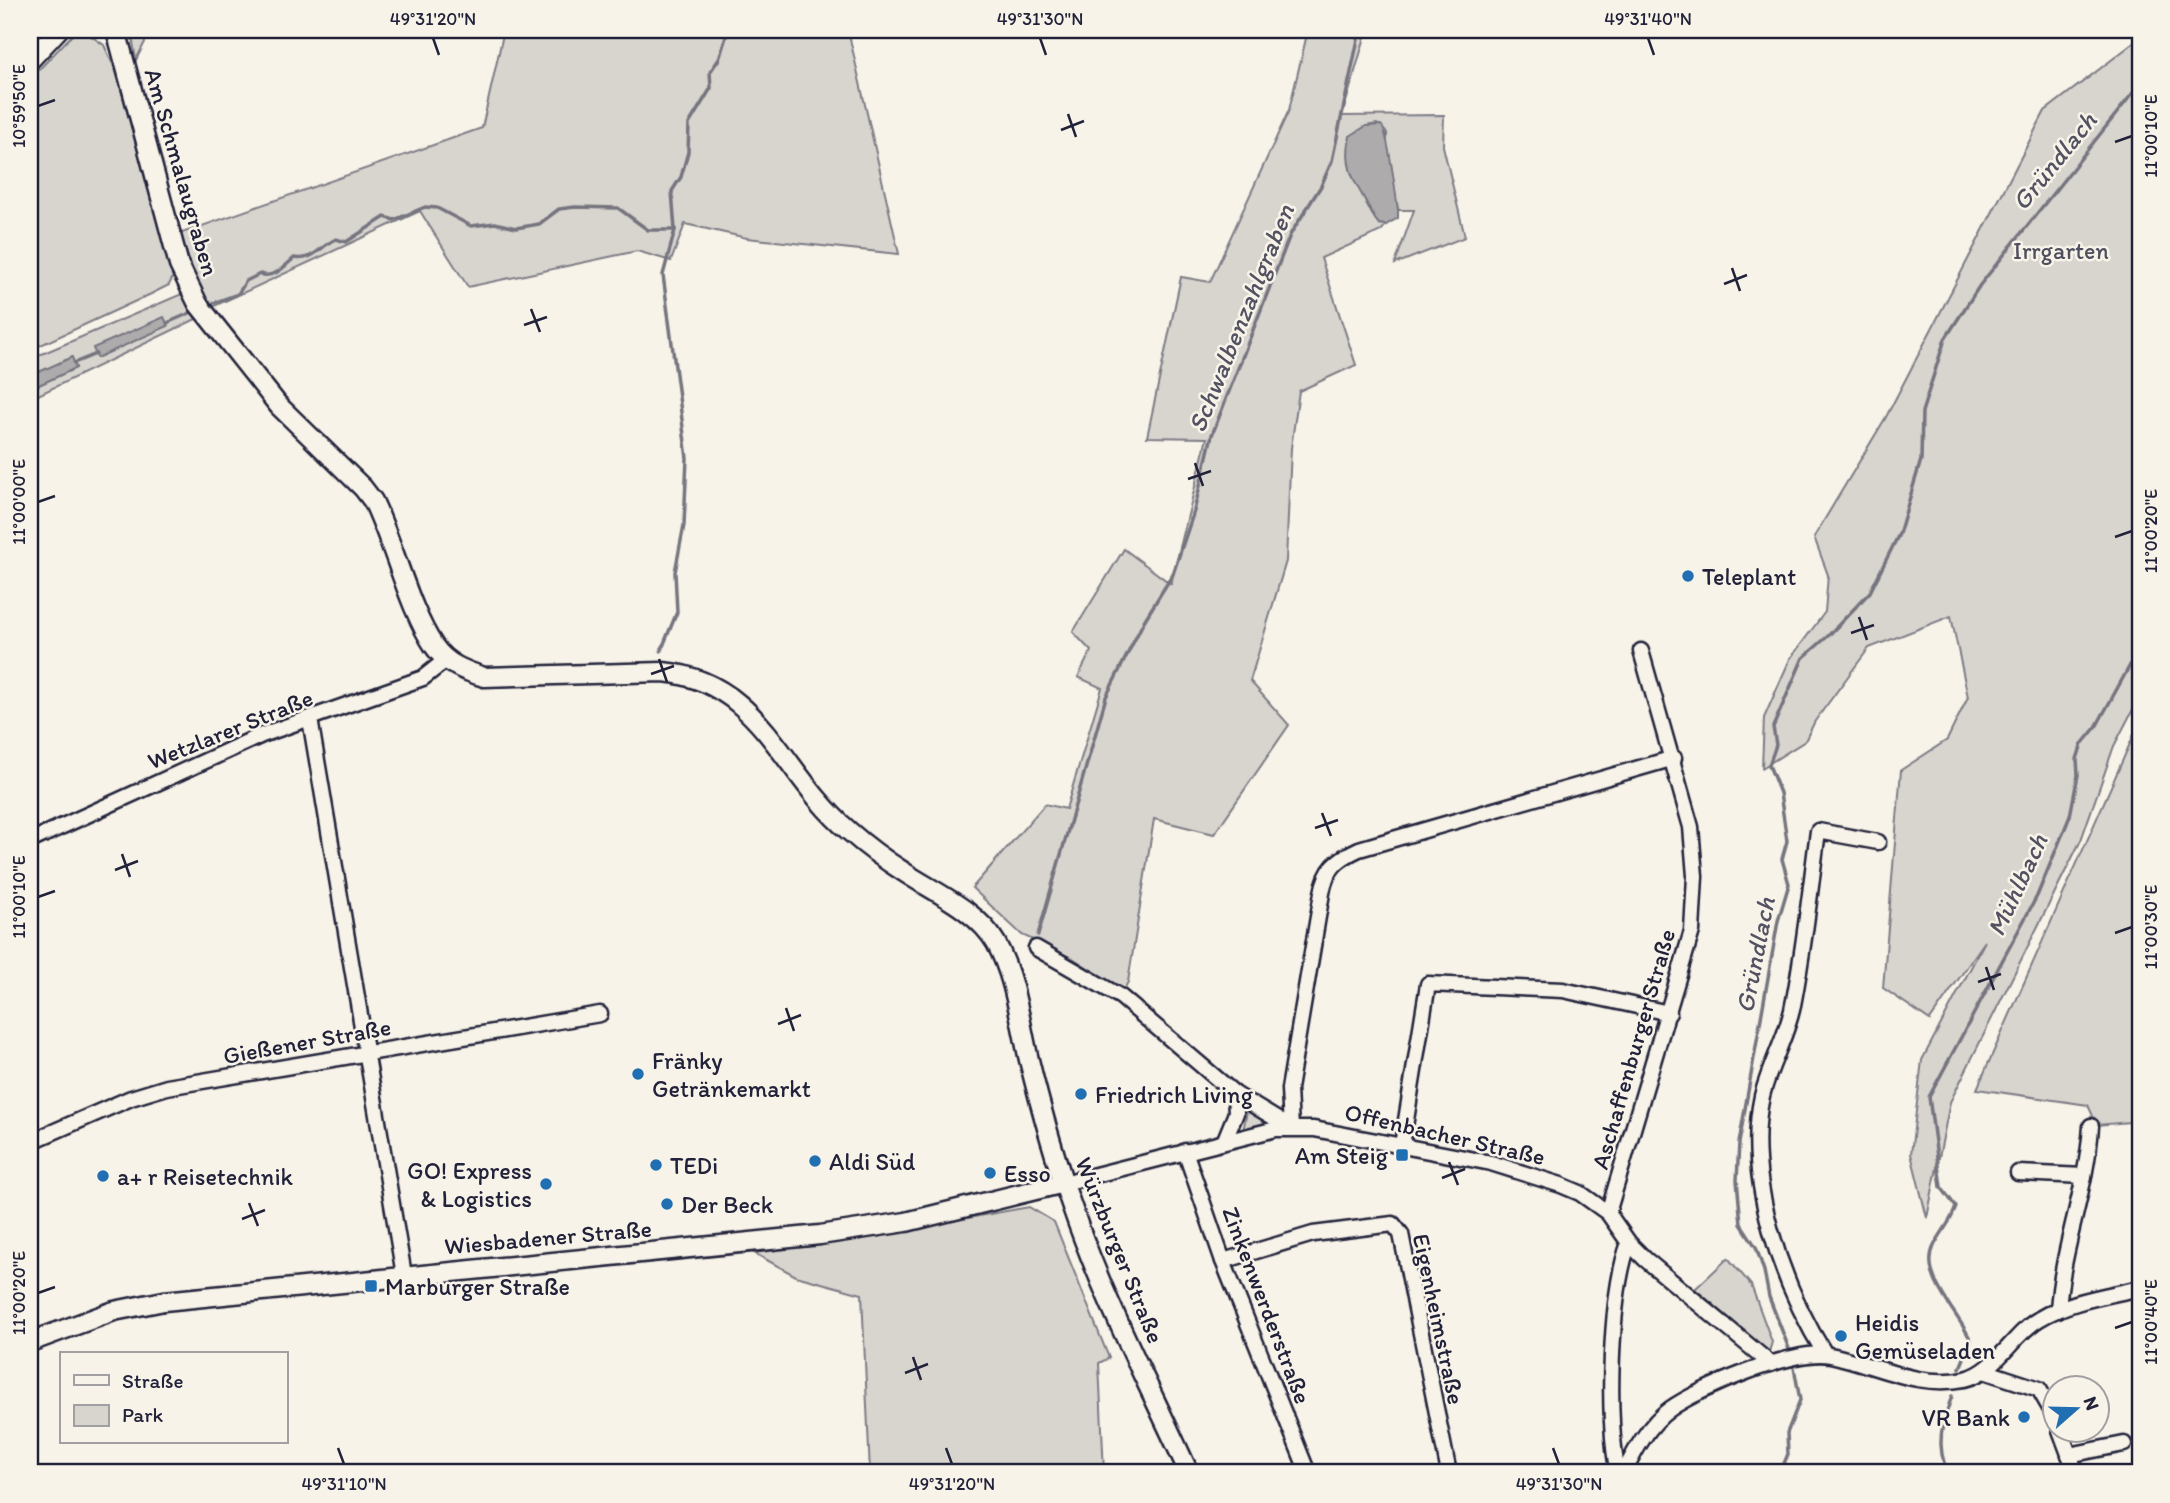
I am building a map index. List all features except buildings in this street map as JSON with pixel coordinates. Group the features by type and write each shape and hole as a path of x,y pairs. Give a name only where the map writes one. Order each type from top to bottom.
{"main road":[{"path":"30,60 58,30"},
{"name":"Am Schmalaugraben","path":"116,30 179,265 198,304 279,406 373,502 434,646 464,671 484,677 636,672 685,674 704,680 729,693 752,713 789,762"},
{"name":"Würzburger Straße","path":"789,762 823,807 845,828 902,871 982,925 996,943 1008,973 1064,1183 1100,1278 1189,1473"},
{"name":"Wiesbadener Straße","path":"30,1342 85,1320 153,1303 820,1234 918,1219 1064,1183"}],"street":[{"name":"Aschaffenburger Straße","path":"1608,1213 1692,931 1695,876 1691,827 1674,758 1641,651"},
{"name":"Wetzlarer Straße","path":"30,841 262,735 423,678 447,659"},
{"path":"310,719 404,1275"},
{"path":"1291,1128 1289,1089 1324,879 1336,862 1359,849 1674,758"},
{"path":"1819,1355 1778,1258 1762,1191 1759,1157 1762,1097 1791,1012 1818,831 1878,842"},
{"name":"Offenbacher Straße","path":"1036,948 1121,997 1236,1094 1291,1128"},
{"path":"1402,1145 1428,984 1545,988 1669,1013"},
{"name":"Gießener Straße","path":"30,1142 131,1097 167,1087 600,1014"},
{"path":"1224,1142 1236,1114 1236,1094"},
{"path":"2058,1310 2068,1237 2084,1176 2091,1126"},
{"name":"Offenbacher Straße","path":"1276,1129 1314,1129 1402,1145 1526,1173 1580,1193 1608,1213 1629,1243 1775,1363"},
{"name":"Wiesbadener Straße","path":"1064,1183 1276,1129"},
{"name":"Zinkenwerderstraße","path":"1185,1152 1223,1261 1308,1473"},
{"path":"2018,1173 2084,1176"},
{"name":"Eigenheimstraße","path":"1223,1261 1313,1234 1393,1224 1401,1234 1450,1473"},
{"path":"1618,1473 1614,1455 1612,1396 1619,1271 1629,1243"},
{"path":"1624,1473 1631,1457 1655,1422 1669,1409 1731,1378 1775,1363 1819,1355 1911,1378 1962,1380 1984,1371 2022,1332 2058,1310 2140,1288"},
{"path":"1984,1371 2040,1391"},
{"path":"2065,1444 2076,1473"},
{"path":"2069,1455 2124,1444"},
{"path":"1614,1455 1623,1459 1631,1457"}],"green space":[{"path":"131,30 151,30 136,60"},
{"path":"504,30 848,30 899,254 747,238 685,224 671,261 637,251 468,287 420,211 208,309 179,234 482,128"},
{"path":"1308,30 1367,30 1342,116 1444,115 1443,146 1465,237 1395,264 1414,210 1398,210 1387,152 1387,133 1377,124 1366,126 1361,165 1362,189 1365,200 1379,224 1386,225 1381,231 1321,258 1356,365 1299,391 1291,448 1286,561 1250,681 1289,725 1214,834 1154,819 1128,982 1123,991 1074,959 1022,935 972,888 1045,804 1066,809 1102,688 1078,677 1091,651 1073,632 1124,549 1171,584 1207,438 1147,437 1181,277 1210,282 1289,110"},
{"path":"84,31 104,45 116,71 173,277 169,285 30,350 30,79 72,35"},
{"name":"Irrgarten","path":"2140,38 2140,696 2114,746 2081,840 1950,1102 1927,1218 1911,1154 1922,1060 1985,941 1930,1020 1883,988 1901,770 1947,740 1968,697 1951,616 1869,648 1815,721 1805,741 1762,768 1764,718 1790,659 1825,612 1828,575 1814,537 1886,417 2045,111"},
{"path":"184,293 196,319 30,399 30,389 76,368 72,358 30,376 30,359"},
{"path":"2140,721 2140,1121 2097,1125 2088,1105 1977,1089"},
{"path":"1247,1111 1266,1121 1266,1125 1243,1131"},
{"path":"1029,1207 1054,1222 1109,1358 1099,1363 1104,1473 870,1473 862,1294 796,1276 754,1253 825,1244"},
{"path":"1728,1258 1751,1285 1772,1342 1769,1352 1695,1289"}],"shaded area":[{"path":"1381,125 1389,150 1398,210 1398,218 1386,225 1379,224 1375,219 1354,180 1348,160 1350,136 1366,126"},
{"path":"164,317 168,326 97,358 93,348"},
{"path":"72,357 76,368 30,389 30,376"}],"waterway":[{"path":"661,651 677,612 675,572 684,525 687,458 663,275 675,230 672,191 681,177 688,152 689,124 711,88 710,72 719,59 726,37 723,30"},
{"name":"Schwalbenzahlgraben","path":"1038,935 1106,697 1144,621 1173,574 1194,511 1212,435 1290,235 1321,186 1332,161 1360,30"},
{"name":"Gründlach","path":"1791,1354 1769,1297 1756,1247 1741,1224 1737,1180 1739,1143 1778,921 1789,884 1782,859 1787,841 1780,793 1769,765 1776,745 1773,727 1803,658 1870,592 1899,534 1921,460 1922,412 1945,339 1980,285 2140,84"},
{"path":"211,304 238,294 246,281 260,274 274,274 294,258 312,255 336,239 346,242 385,217 394,220 425,207 437,208 471,226 495,223 516,228 539,224 559,209 618,208 648,230 675,230"},
{"path":"167,323 190,313"},
{"path":"74,363 96,354"},
{"name":"Mühlbach","path":"1960,1368 1971,1341 1936,1283 1932,1270 1934,1246 1956,1207 1941,1187 1929,1097 2037,896 2070,816 2078,775 2077,759 2082,744 2096,727 2140,647"},
{"name":"Gründlach","path":"1780,1473 1788,1454 1787,1433 1800,1400 1793,1362"},
{"name":"Mühlbach","path":"1948,1473 1942,1453 1941,1434 1952,1396"}],"place":[{"name":"Teleplant","path":"1688,576"},
{"name":"Fränky Getränkemarkt","path":"638,1074"},
{"name":"Friedrich Living","path":"1081,1094"},
{"name":"Am Steig","path":"1402,1155"},
{"name":"Aldi Süd","path":"815,1161"},
{"name":"TEDi","path":"656,1165"},
{"name":"Esso","path":"990,1173"},
{"name":"a+ r Reisetechnik","path":"103,1176"},
{"name":"GO! Express & Logistics","path":"546,1184"},
{"name":"Der Beck","path":"667,1204"},
{"name":"Marburger Straße","path":"371,1286"},
{"name":"Heidis Gemüseladen","path":"1841,1336"},
{"name":"VR Bank","path":"2024,1417"}]}
